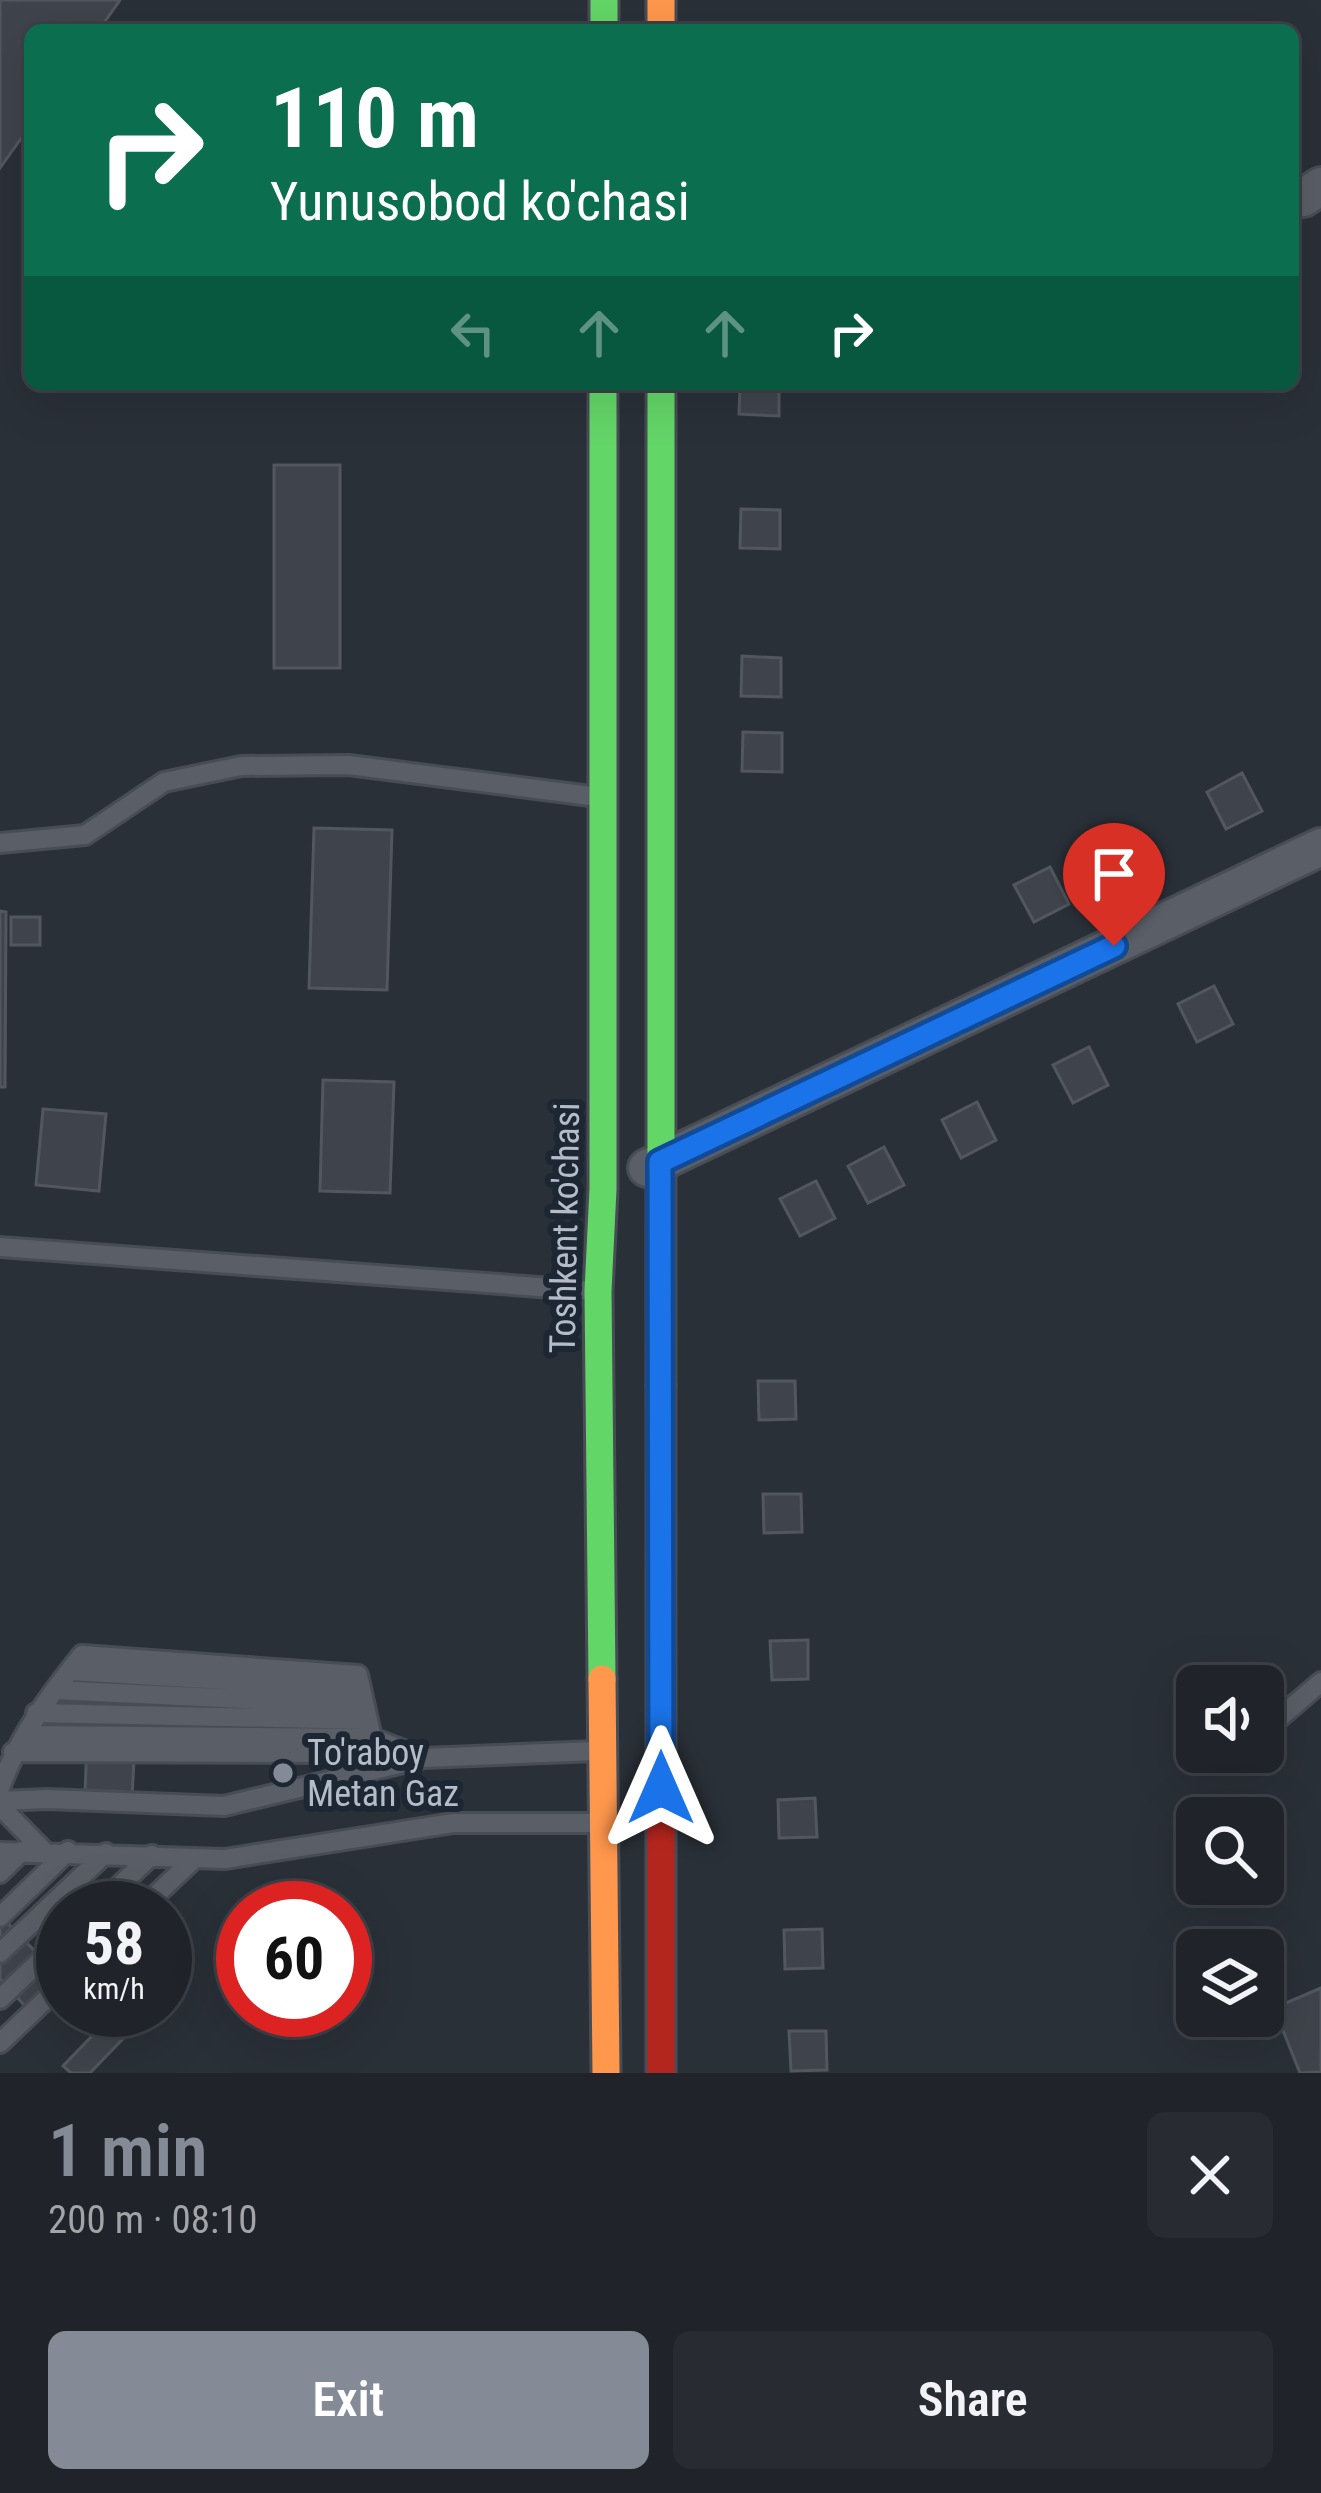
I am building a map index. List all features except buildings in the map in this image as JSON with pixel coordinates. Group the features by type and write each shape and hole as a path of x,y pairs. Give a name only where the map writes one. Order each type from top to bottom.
{"main road":[{"name":"Toshkent ko'chasi","path":"603,390 598,1291 632,1751 632,1824 661,2073"},
{"name":"Toshkent ko'chasi","path":"606,2073 632,1824 660,1162 661,390"}],"street":[{"path":"602,1189 1321,848"}],"lane":[{"path":"0,843 85,836 164,782 241,766 349,765 603,798"},
{"path":"0,1247 598,1291"},
{"path":"0,1788 13,1752 28,1735 36,1713 82,1655 358,1675 366,1713"},
{"path":"1284,1714 1321,1682"},
{"path":"55,1690 366,1713 424,1758"},
{"path":"36,1713 366,1713"},
{"path":"28,1735 366,1713"},
{"path":"13,1752 332,1753 366,1713"},
{"path":"0,1803 47,1799 224,1806 424,1758 632,1751"},
{"path":"0,1803 43,1850"},
{"path":"0,1852 226,1859 453,1822 632,1824"},
{"path":"0,1873 22,1851"},
{"path":"0,1917 68,1851"},
{"path":"0,1954 106,1853"},
{"path":"125,1881 152,1855"},
{"path":"171,1881 195,1858"},
{"path":"0,1999 36,1965"},
{"path":"0,2043 36,2009"}],"traffic: fast":[{"path":"604,0 604,24"},
{"path":"602,1679 598,1291 603,1189 603,390"},
{"path":"661,390 661,1386"}],"traffic: slow":[{"path":"661,0 661,24"},
{"path":"602,1679 606,2073"}],"traffic: jam":[{"path":"661,1386 661,2073"}],"place":[{"name":"To'raboy Metan Gaz","path":"283,1773"}],"route":[{"path":"661,1788 660,1162 1114,946"}]}
